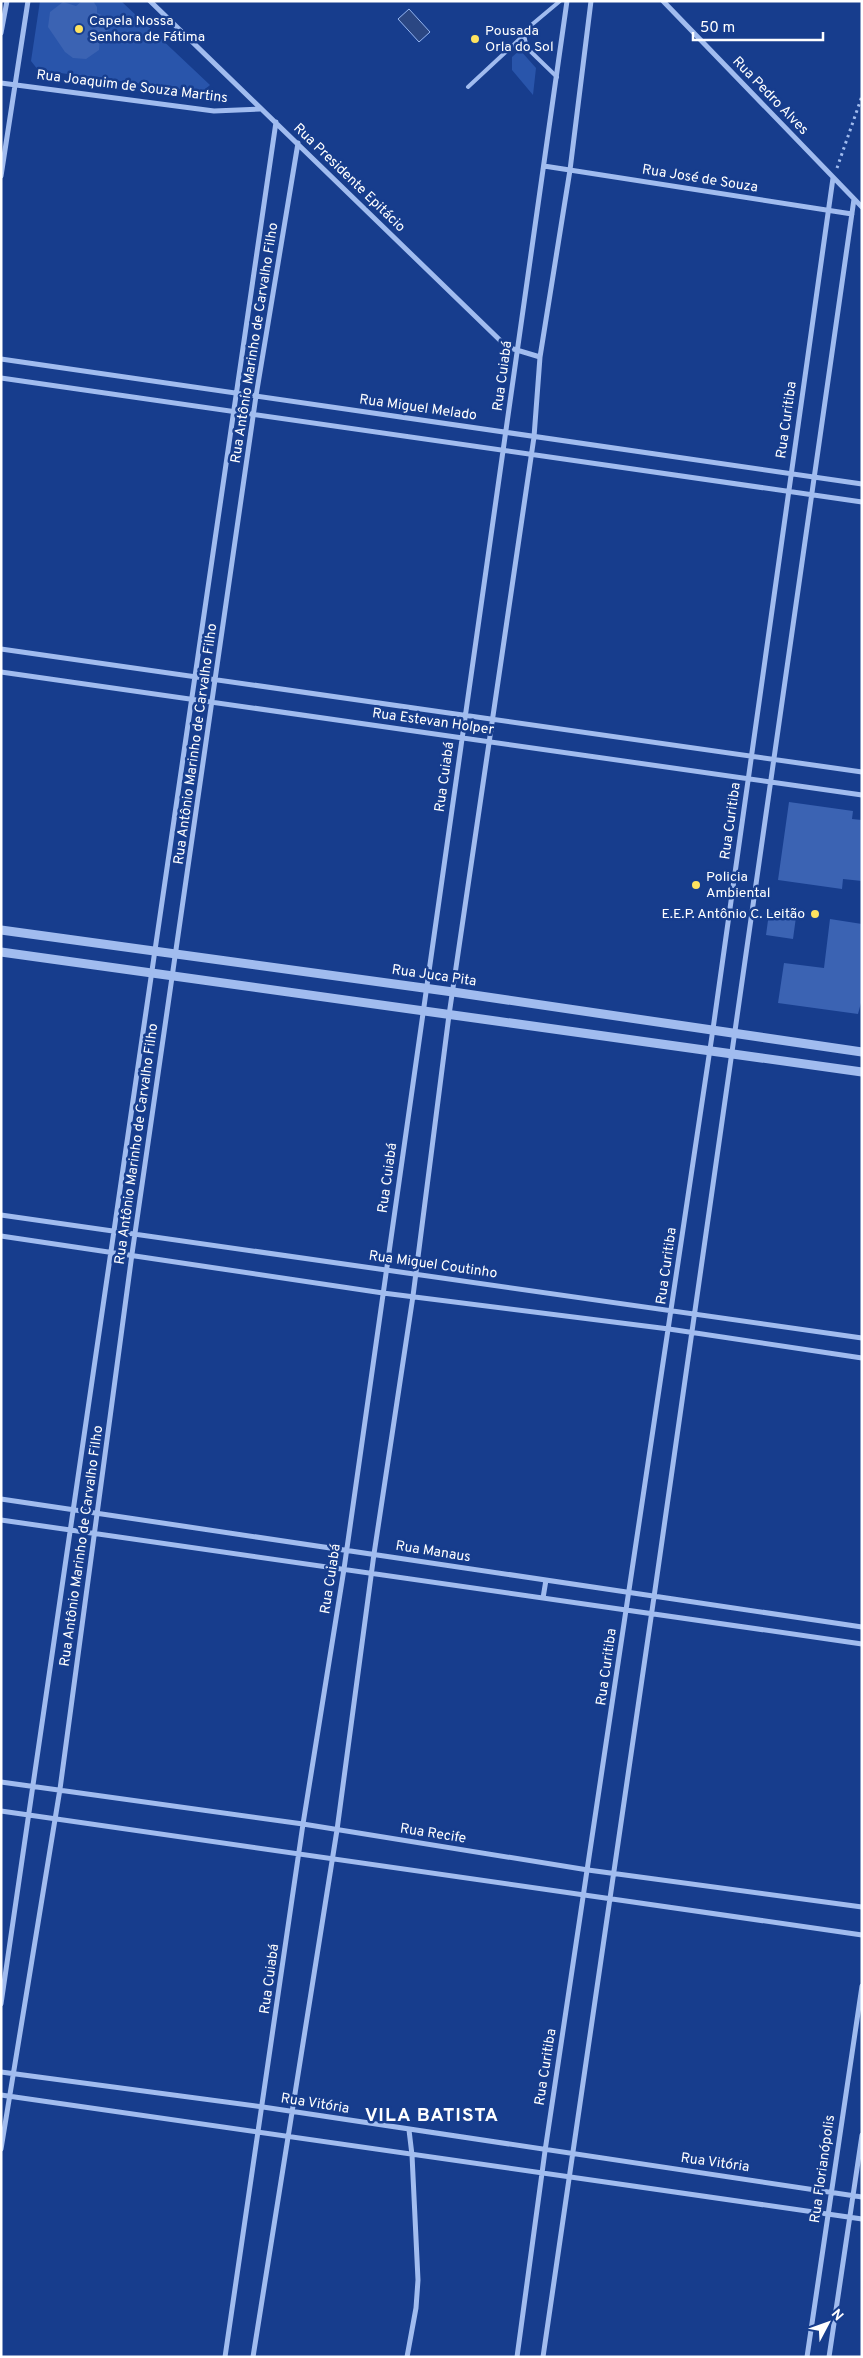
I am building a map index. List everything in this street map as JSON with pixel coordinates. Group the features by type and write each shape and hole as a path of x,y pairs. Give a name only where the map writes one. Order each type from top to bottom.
{"street":[{"path":"1,33 7,1"},
{"path":"1,176 28,1"},
{"name":"Rua Presidente Epitácio","path":"150,1 507,347 540,357"},
{"name":"Rua Cuiabá","path":"225,2357 303,1824 347,1549 422,1012 568,1"},
{"path":"254,2357 333,1859 374,1554 413,1296 449,1015 491,742 534,437 540,357 570,170 591,1"},
{"name":"Rua Pedro Alves","path":"663,1 862,207"},
{"name":"Rua Joaquim de Souza Martins","path":"1,82 214,111 260,109"},
{"name":"Rua Antônio Marinho de Carvalho Filho","path":"1,2004 276,122"},
{"name":"Rua Antônio Marinho de Carvalho Filho","path":"1,2149 60,1789 132,1254 214,702 256,396 298,143"},
{"name":"Rua José de Souza","path":"544,166 852,214"},
{"name":"Rua Curitiba","path":"516,2357 544,2151 672,1311 790,474 834,178"},
{"path":"543,2357 652,1614 854,199"},
{"name":"Rua Miguel Melado","path":"1,359 862,484"},
{"path":"1,378 862,502"},
{"name":"Rua Estevan Holper","path":"1,649 862,772"},
{"name":"Rua Estevan Holper","path":"1,672 862,795"},
{"name":"Rua Juca Pita","path":"1,930 453,992 862,1052"},
{"path":"1,952 862,1072"},
{"name":"Rua Miguel Coutinho","path":"1,1215 862,1338"},
{"path":"1,1236 383,1292 669,1329 691,1334 862,1358"},
{"name":"Rua Manaus","path":"1,1500 347,1549 862,1627"},
{"path":"1,1520 862,1644"},
{"path":"543,1598 546,1580"},
{"name":"Rua Recife","path":"1,1782 303,1824 588,1870 862,1907"},
{"path":"1,1811 862,1935"},
{"name":"Rua Florianópolis","path":"807,2357 862,1986"},
{"name":"Rua Vitória","path":"1,2072 263,2107 544,2151 831,2191 862,2197"},
{"path":"1,2095 862,2219"},
{"path":"407,2357 418,2280 409,2130"},
{"path":"829,2357 862,2136"}],"lane":[{"path":"468,87 524,35 529,27 560,1"},
{"path":"524,35 527,48 557,77"}],"path":[{"path":"834,178 862,96"}],"shaded area":[{"path":"40,1 121,1 210,85 202,92 38,70 31,61"},
{"path":"409,9 430,32 419,42 398,19"},
{"path":"520,50 536,68 533,95 512,70 512,57"}],"building":[{"name":"Capela Nossa Senhora de Fátima","path":"82,1 93,1 97,7 97,13 104,16 109,27 108,31 100,37 99,50 86,59 73,58 65,52 48,27 50,12 63,2 76,6"},
{"path":"789,802 853,811 852,819 862,820 862,881 843,879 842,889 778,880"},
{"path":"769,913 796,917 793,939 766,935"},
{"path":"830,919 862,924 862,999 858,1014 778,1003 784,963 824,968"}],"place":[{"name":"Capela Nossa Senhora de Fátima","path":"79,29"},
{"name":"Pousada Orla do Sol","path":"475,39"},
{"name":"Policia Ambiental","path":"696,885"},
{"name":"E.E.P. Antônio C. Leitão","path":"815,914"}],"district":[{"name":"VILA BATISTA","path":"432,2116"}]}
